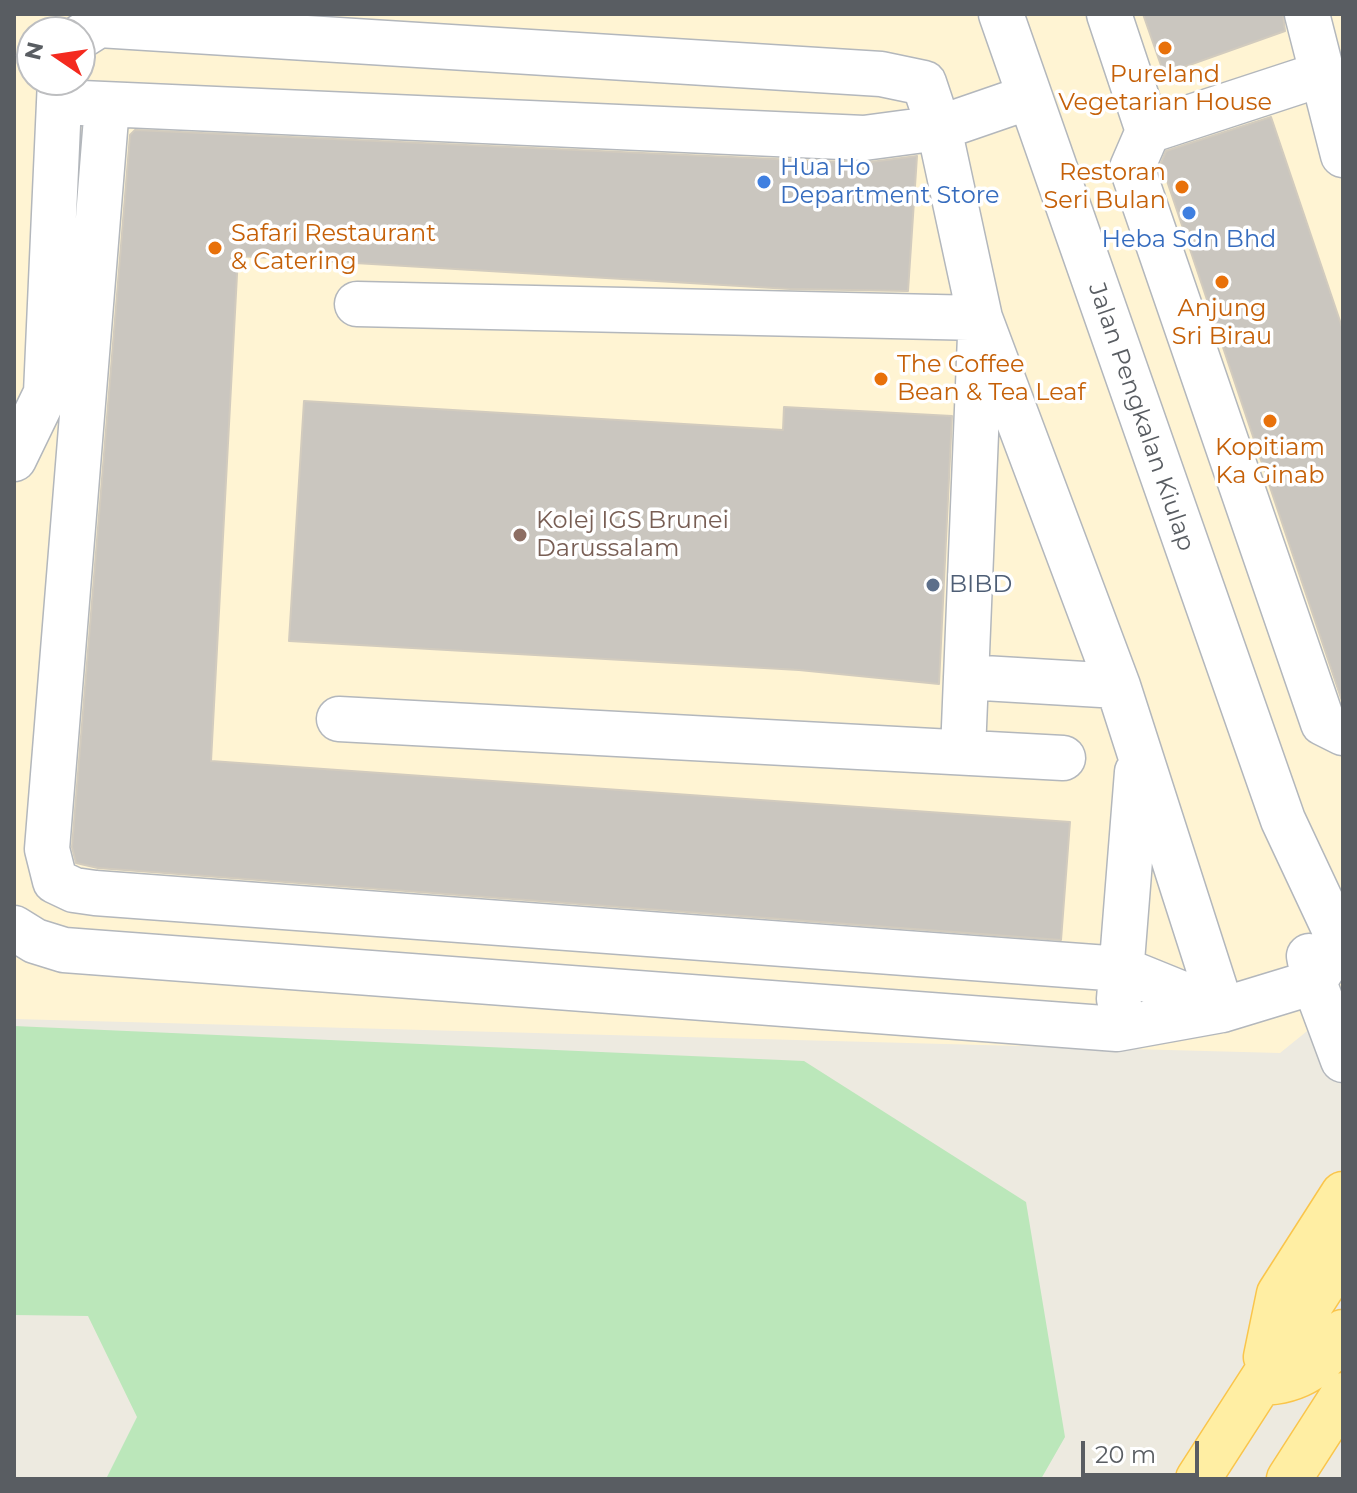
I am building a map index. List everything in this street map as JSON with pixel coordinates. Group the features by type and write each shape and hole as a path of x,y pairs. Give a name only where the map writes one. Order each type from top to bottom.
{"main road":[{"path":"1260,1383 1279,1294 1343,1194"},
{"path":"1198,1479 1343,1254"},
{"path":"1260,1383 1286,1382 1309,1370 1333,1348 1343,1332"},
{"path":"1298,1468 1343,1395"}],"street":[{"name":"Jalan Pengkalan Kiulap","path":"1001,14 1283,820"},
{"path":"1109,14 1148,131 1132,168 1323,723 1343,733"},
{"path":"1307,14 1343,155"},
{"path":"96,27 881,74 924,83 939,128 980,318 1118,686 1222,1010"},
{"path":"1148,131 1322,74"},
{"path":"14,459 46,393 60,96"},
{"path":"76,96 107,106 864,138 939,128 1029,97"},
{"path":"107,106 47,849 55,881 74,890 95,893 1121,969 1222,1010"},
{"path":"357,304 980,318"},
{"path":"963,751 980,318"},
{"path":"966,677 1118,686"},
{"path":"339,719 1063,758"},
{"path":"1117,1029 1139,754"},
{"path":"14,928 35,941 64,950 1117,1029 1222,1010 1314,982 1342,944 1283,820"},
{"path":"1283,820 1314,982 1343,1060"}],"shaded area":[{"path":"14,14 1343,14 1343,1002 1280,1053 14,1019"}],"green space":[{"path":"14,1026 804,1061 1026,1202 1065,1437 1041,1479 106,1479 137,1417 88,1316 14,1315"}],"building":[{"path":"1143,14 1283,14 1285,31 1164,74"},
{"path":"1271,117 1343,330 1343,704 1161,163 1166,151"},
{"path":"135,130 863,163 917,156 908,291 790,289 238,256 211,761 1070,822 1061,940 98,868 76,863 72,847 130,135"},
{"name":"Kolej IGS Brunei Darussalam","path":"304,401 783,430 784,407 952,416 939,684 799,670 289,641"}],"place":[{"name":"Pureland Vegetarian House","path":"1165,48"},
{"name":"Hua Ho Department Store","path":"764,182"},
{"name":"Restoran Seri Bulan","path":"1182,187"},
{"name":"Heba Sdn Bhd","path":"1189,213"},
{"name":"Safari Restaurant & Catering","path":"215,248"},
{"name":"Anjung Sri Birau","path":"1222,282"},
{"name":"The Coffee Bean & Tea Leaf","path":"881,379"},
{"name":"Kopitiam Ka Ginab","path":"1270,421"},
{"name":"Kolej IGS Brunei Darussalam","path":"520,535"},
{"name":"BIBD","path":"933,585"}]}
